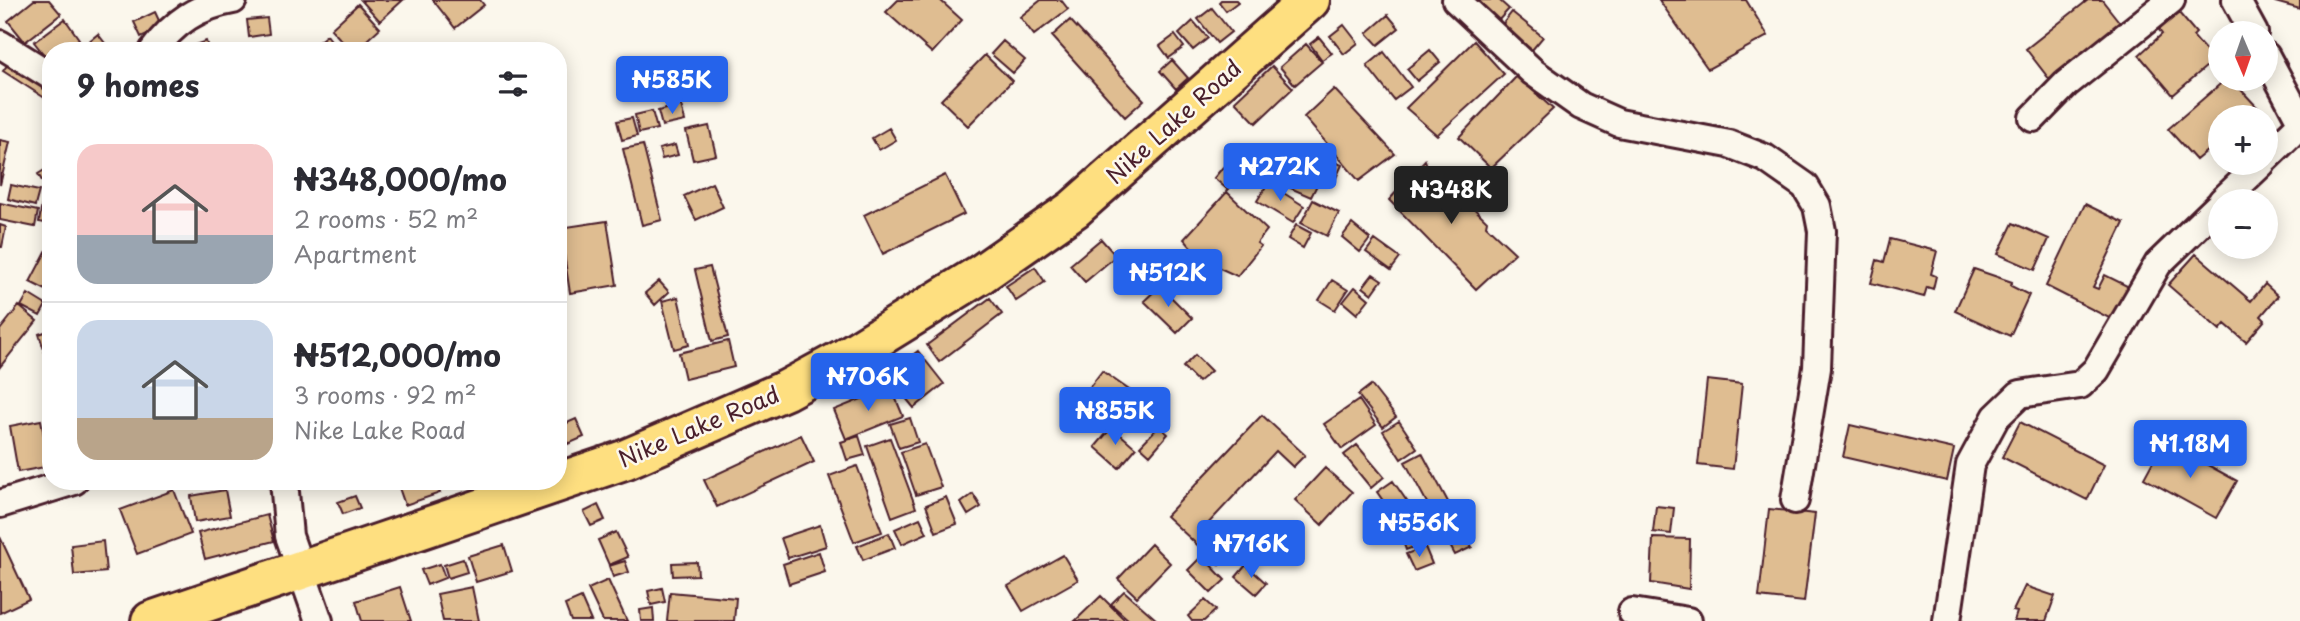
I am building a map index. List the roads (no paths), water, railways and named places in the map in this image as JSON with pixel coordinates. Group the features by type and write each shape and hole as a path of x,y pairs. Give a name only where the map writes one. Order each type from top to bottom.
{"main road":[{"name":"Nike Lake Road","path":"567,480 624,460 786,390 845,358 981,274 1074,209 1120,171 1310,0"},
{"name":"Nike Lake Road","path":"151,621 303,572 538,490"}],"street":[{"path":"159,42 168,30 195,11 233,0"},
{"path":"1456,0 1533,72 1581,106 1619,123 1729,144 1765,158 1805,186 1817,206 1822,231 1817,368 1796,500"},
{"path":"2033,118 2066,84 2171,0"},
{"path":"2236,0 2247,21"},
{"path":"0,44 42,70"},
{"path":"2278,80 2300,123 2278,146"},
{"path":"2235,189 2250,175"},
{"path":"1947,621 1970,465 1996,417 2020,394 2080,386 2096,370 2158,264 2208,216"},
{"path":"0,504 45,490"},
{"path":"285,490 289,536 319,621"},
{"path":"1632,611 1688,621"}]}
